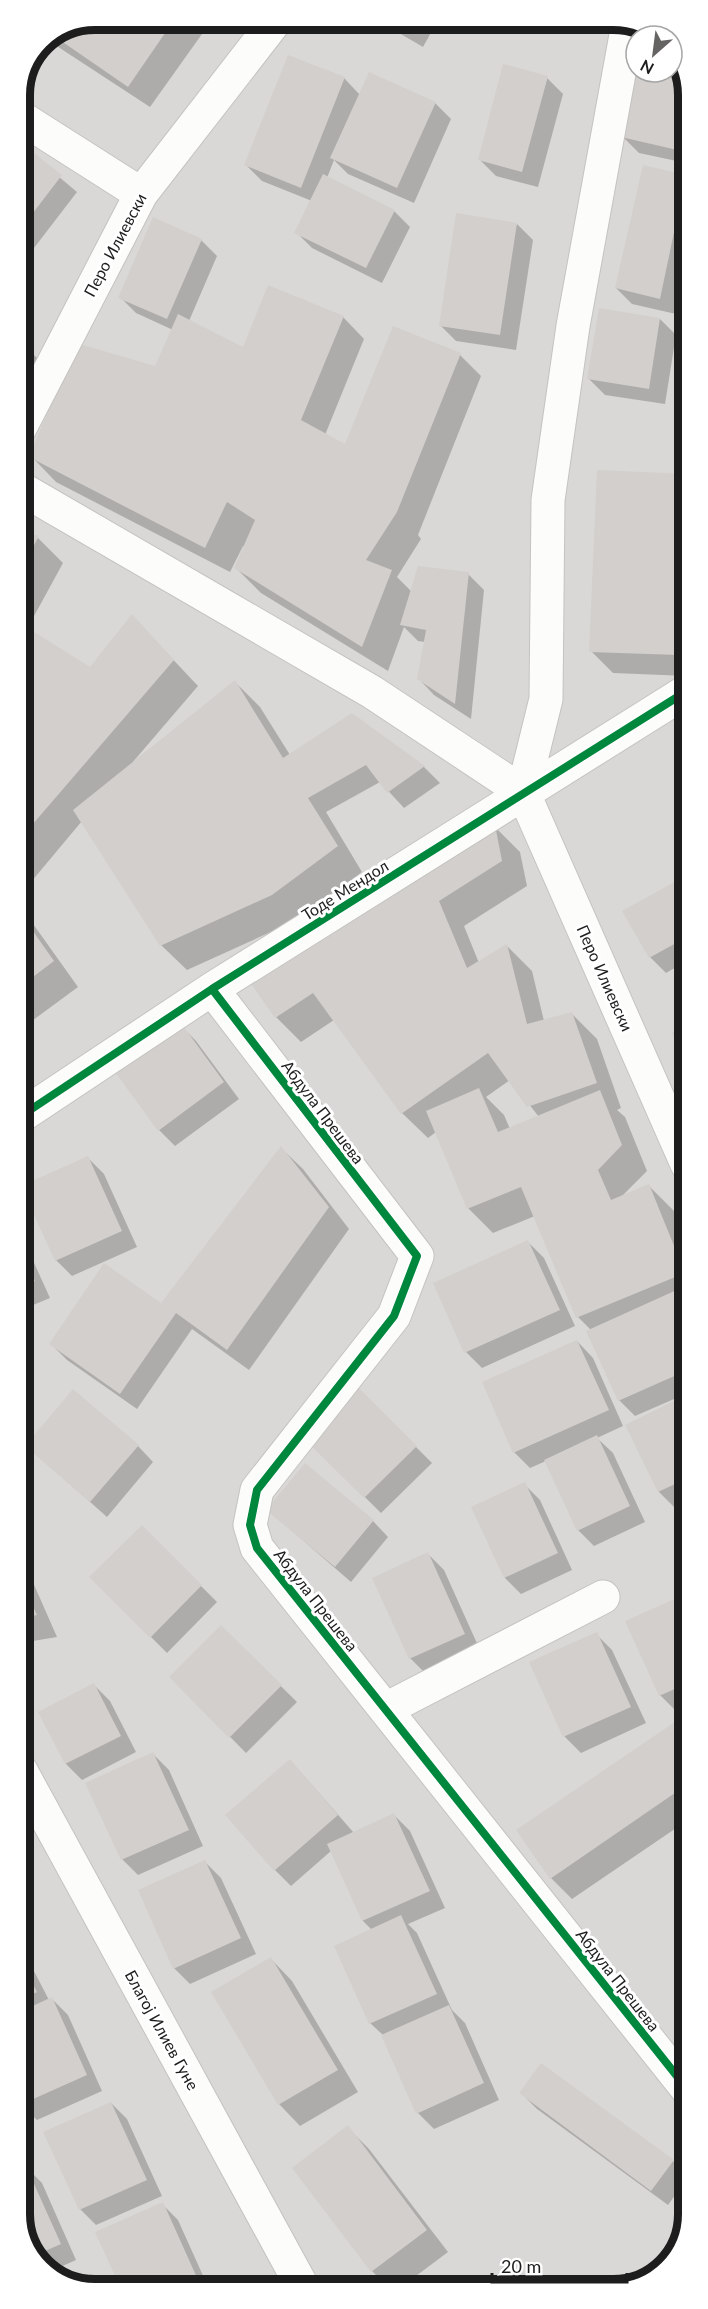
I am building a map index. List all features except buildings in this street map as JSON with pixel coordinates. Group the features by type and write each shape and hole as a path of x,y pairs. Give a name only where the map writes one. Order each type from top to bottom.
{"street":[{"name":"Перо Илиевски","path":"30,409 141,194 268,30"},
{"path":"30,494 372,692 523,792 546,699 548,500 573,326 624,46"},
{"path":"30,123 141,194"},
{"name":"Тоде Мендол","path":"30,1110 212,988 678,697"},
{"name":"Перо Илиевски","path":"523,792 678,1144"},
{"name":"Абдула Прешева","path":"212,988 417,1256 394,1316 257,1490 250,1525 257,1548 678,2077"},
{"path":"386,1709 603,1597"},
{"name":"Благој Илиев Гуне","path":"30,1788 298,2279"}],"shaded area":[{"path":"82,31 624,31 624,84 677,84 678,95 677,2227 669,2247 659,2260 649,2268 630,2277 613,2279 82,2278 62,2270 49,2260 35,2239 30,2214 31,82 41,59 49,49 70,35"}],"cycle path":[{"path":"30,1110 212,989 678,697"},
{"path":"212,989 417,1256 394,1316 257,1490 250,1525 257,1548 678,2077"}]}
